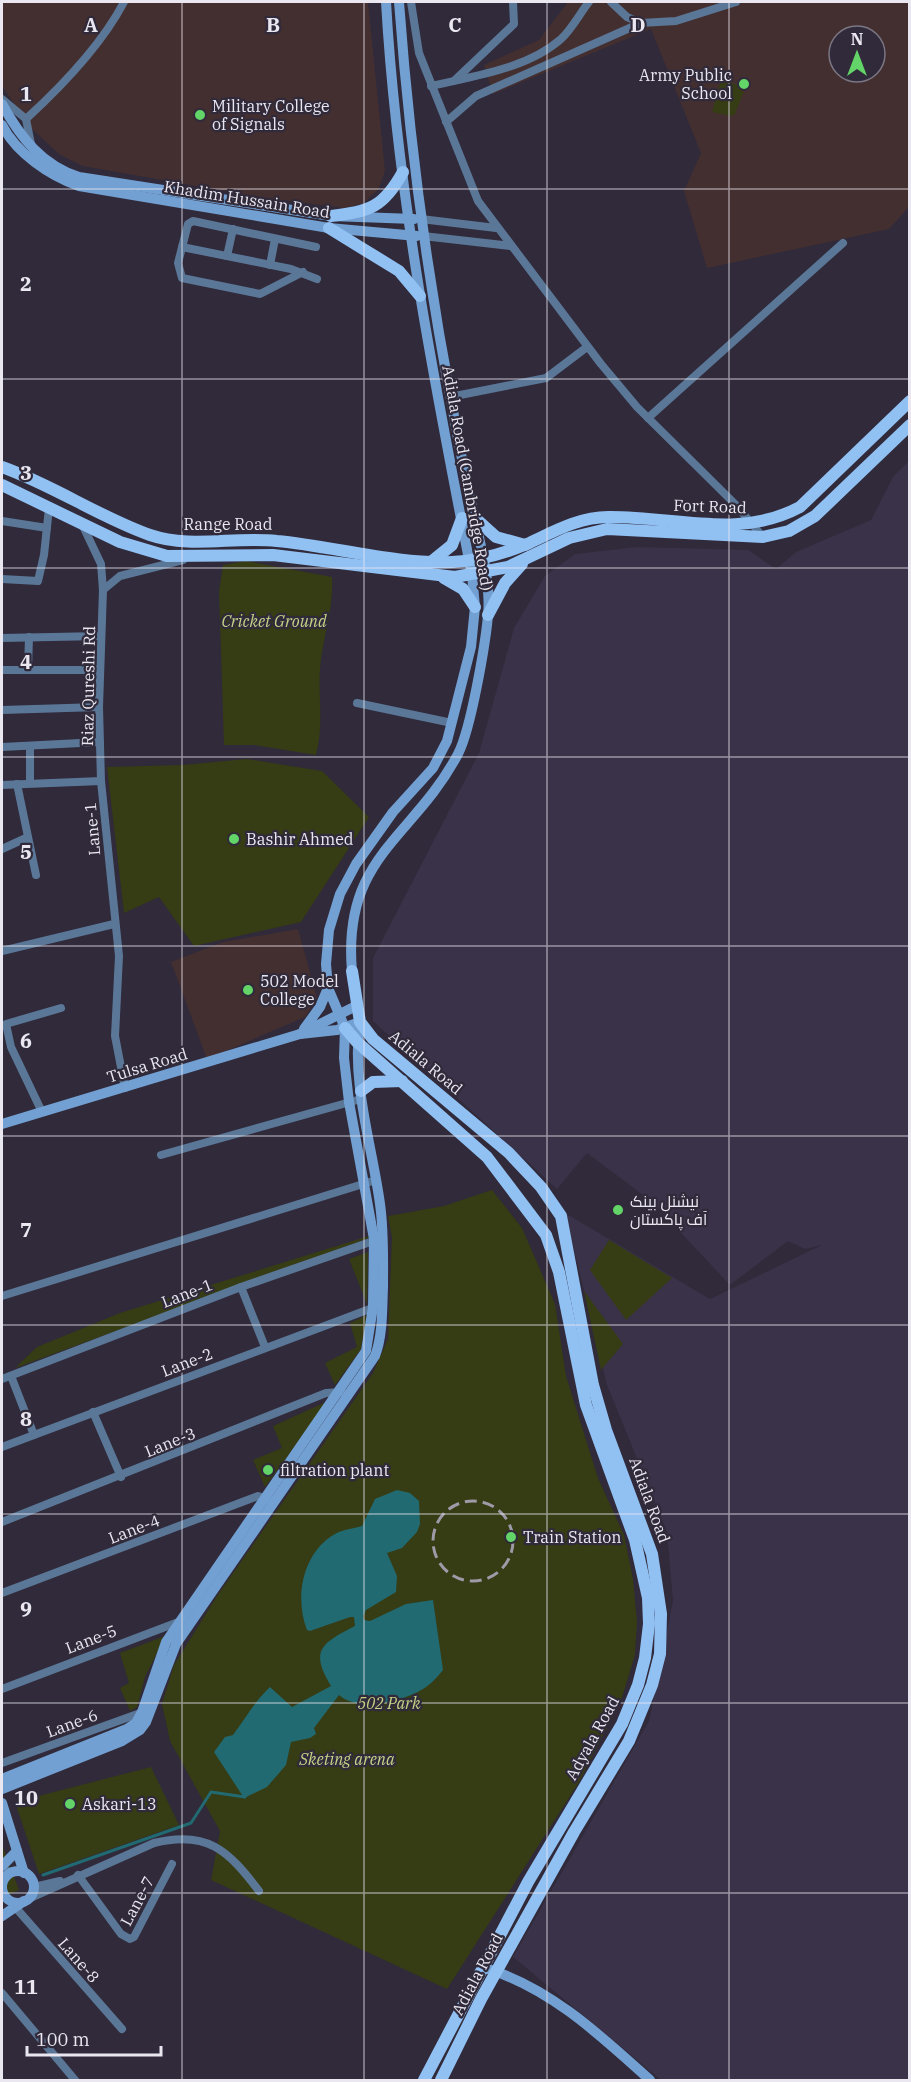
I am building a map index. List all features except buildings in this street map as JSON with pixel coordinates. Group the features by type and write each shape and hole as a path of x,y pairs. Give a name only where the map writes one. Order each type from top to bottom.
{"main road":[{"name":"Adiala Road (Cambridge Road)","path":"352,971 353,917 365,882 374,864 397,833 444,779 459,752 482,653 488,615 483,558 468,518 420,296 410,235 386,2"},
{"name":"Adiala Road (Cambridge Road)","path":"345,1028 328,988 326,964 329,930 340,894 356,864 393,812 433,768 447,741 471,647 475,607 469,561 468,518 423,236 399,2"},
{"name":"Khadim Hussain Road","path":"2,105 32,147 56,167 79,177 330,222 423,236"},
{"name":"Khadim Hussain Road","path":"2,130 40,166 53,175 79,186 330,222 421,219"},
{"path":"330,222 370,210 382,202 403,172"},
{"path":"330,222 399,271 420,296"},
{"name":"Fort Road","path":"469,561 525,545 585,520 608,517 752,525 783,517 800,507 909,401"},
{"name":"Fort Road","path":"434,576 486,573 530,558 569,538 607,529 763,537 789,531 815,516 909,425"},
{"name":"Range Road","path":"2,467 128,526 161,538 192,542 274,540 431,562 469,561"},
{"path":"2,484 142,550 193,557 273,555 339,561 434,576 445,578 463,589 475,607"},
{"path":"431,562 452,544 468,518 496,537 525,545"},
{"path":"488,615 505,583 530,558"},
{"name":"Adiala Road","path":"352,971 360,1022 372,1039 509,1153 541,1187 561,1216 593,1385 606,1430 652,1554 661,1614 660,1654 652,1685 629,1741 574,1832 496,1972 441,2080"},
{"path":"300,1034 320,1007 328,988"},
{"name":"Tulsa Road","path":"2,1124 300,1034 356,1006"},
{"path":"2,1789 133,1736 146,1722 158,1660 345,1393 366,1352 378,1307 378,1239 361,1095 357,1042 360,1022"},
{"name":"Tulsa Road","path":"300,1034 345,1028 360,1022"},
{"path":"345,1028 344,1058 349,1102 371,1182"},
{"name":"Adiala Road","path":"345,1028 357,1042 487,1157 546,1235 559,1272 567,1313"},
{"path":"361,1095 373,1082 402,1081"},
{"name":"Adyala Road","path":"424,2080 562,1822 622,1724 638,1685 645,1658 649,1624 644,1574 635,1540 586,1405 567,1313"},
{"path":"2,1779 126,1729 136,1723 147,1710"},
{"path":"2,1803 24,1873"},
{"path":"17,1851 5,1870 2,1890 11,1901 23,1903"},
{"path":"2,1916 23,1903 34,1887 31,1878 24,1873 5,1870"},
{"path":"483,1968 533,1990 580,2018 650,2080"}],"street":[{"path":"26,119 82,60 115,19 124,2"},
{"path":"412,2 419,53 478,201 587,347 648,418 763,537"},
{"path":"454,81 514,24 513,2"},
{"path":"431,86 540,54 562,38 589,2"},
{"path":"611,2 627,17 641,23"},
{"path":"446,122 476,96 641,23 676,21 736,2"},
{"path":"540,54 543,65"},
{"path":"2,99 26,119 32,147"},
{"name":"Khadim Hussain Road","path":"421,219 496,228"},
{"path":"303,272 270,290 253,294 182,278 178,268 188,224 193,221 316,248"},
{"path":"227,256 233,229"},
{"name":"Khadim Hussain Road","path":"423,236 512,246"},
{"path":"270,265 275,239"},
{"path":"648,418 843,243"},
{"path":"182,247 303,272 317,279"},
{"path":"450,397 546,378 555,374 587,347"},
{"path":"2,579 38,581 49,508"},
{"path":"2,521 47,528"},
{"name":"Riaz Qureshi Rd","path":"82,523 101,564 103,590 99,707 101,781"},
{"path":"103,590 120,576 193,557"},
{"path":"2,638 101,636"},
{"path":"28,670 29,637"},
{"path":"2,670 100,670"},
{"path":"357,703 452,723"},
{"path":"2,710 99,707"},
{"path":"2,747 100,742"},
{"path":"30,746 30,783"},
{"path":"2,785 101,781"},
{"name":"Lane-1","path":"101,781 119,956 115,1036 125,1088"},
{"path":"17,784 26,838 36,874"},
{"path":"2,849 26,838"},
{"path":"2,951 114,924"},
{"path":"42,1112 6,1042 6,1023 61,1008"},
{"path":"162,1155 349,1102 361,1095"},
{"path":"2,1296 371,1182"},
{"name":"Lane-1","path":"2,1379 241,1287 378,1239"},
{"path":"241,1287 265,1347"},
{"name":"Lane-2","path":"2,1447 265,1347 378,1307"},
{"path":"11,1376 34,1435"},
{"name":"Lane-3","path":"2,1522 121,1477 326,1393 345,1393"},
{"path":"93,1412 121,1477"},
{"name":"Lane-4","path":"2,1593 258,1496 270,1500"},
{"name":"Lane-5","path":"2,1689 186,1621"},
{"name":"Lane-6","path":"2,1763 147,1710"},
{"path":"23,1903 78,1875 154,1843 174,1838 192,1839 210,1844 226,1853 259,1891"},
{"name":"Lane-7","path":"78,1875 121,1934 130,1939 134,1938 172,1864"},
{"path":"34,1887 65,1881"},
{"name":"Lane-8","path":"23,1903 122,2029"},
{"path":"2,1993 75,2080"}],"shaded area":[{"name":"Military College of Signals","path":"2,2 368,2 385,171 378,190 362,204 344,208 253,196 83,166 59,154 31,128 2,86"},
{"path":"568,2 909,2 909,207 889,229 707,268 684,191 701,153 651,29 493,94 484,65 539,40"},
{"path":"909,461 909,2080 661,2080 513,1957 649,1721 673,1601 667,1532 607,1385 565,1213 710,1299 822,1245 805,1249 788,1241 730,1285 651,1201 587,1153 557,1189 373,1021 373,958 479,753 514,628 545,576 575,554 637,547 748,550 776,569 796,552 871,520 893,477"},
{"name":"502 Model College","path":"298,929 317,998 305,1017 207,1059 171,962 223,942"},
{"path":"397,1490 410,1493 419,1501 420,1524 417,1532 402,1548 387,1553 397,1576 396,1592 366,1610 364,1620 370,1621 406,1604 433,1600 443,1670 426,1687 407,1697 395,1700 370,1704 358,1703 339,1695 314,1728 316,1734 310,1738 291,1742 286,1765 267,1787 244,1798 214,1752 225,1737 233,1735 270,1687 292,1707 331,1686 321,1664 322,1649 334,1637 355,1626 354,1617 307,1630 301,1604 304,1576 315,1552 324,1542 338,1532 362,1526 375,1499"}],"green space":[{"path":"721,79 739,86 744,91 735,114 731,116 712,112"},
{"name":"Cricket Ground","path":"246,561 332,577 330,611 321,656 320,722 316,755 254,745 224,745 219,591 223,565"},
{"name":"Bashir Ahmed","path":"247,759 322,771 369,817 301,922 194,946 159,897 124,913 107,767 182,765"},
{"name":"502 Park","path":"492,1190 522,1228 555,1304 566,1376 598,1478 624,1535 633,1579 637,1621 635,1655 621,1701 579,1782 447,1989 211,1880 220,1831 170,1741 162,1704 174,1665 217,1596 373,1373 388,1339 392,1237 388,1216 444,1206"},
{"path":"369,1236 369,1238 15,1368 37,1347 120,1313"},
{"path":"609,1240 672,1278 626,1320 590,1270"},
{"path":"368,1253 367,1304 349,1259"},
{"path":"584,1291 623,1344 601,1370"},
{"path":"367,1315 361,1349 335,1385 325,1363 357,1347 350,1323"},
{"path":"328,1401 265,1487 253,1460 282,1448 273,1426"},
{"path":"165,1636 145,1677 137,1707 130,1711 120,1688 129,1683 120,1653"},
{"path":"151,1767 179,1825 39,1874 15,1802"},
{"path":"2,1845 19,1890 2,1898"}],"waterway":[{"path":"43,1875 191,1823 211,1792 245,1797"}],"railway":[{"path":"473,1501 488,1504 501,1513 510,1526 513,1541 510,1556 501,1569 488,1578 473,1581 458,1578 445,1569 436,1556 433,1541 436,1526 445,1513 458,1504 473,1501"}],"place":[{"name":"Army Public School","path":"744,84"},
{"name":"Military College of Signals","path":"200,115"},
{"name":"Bashir Ahmed","path":"234,839"},
{"name":"502 Model College","path":"248,990"},
{"name":"نیشنل بینک آف پاکستان","path":"618,1210"},
{"name":"filtration plant","path":"268,1470"},
{"name":"Train Station","path":"511,1537"},
{"name":"Askari-13","path":"70,1804"}],"park label":[{"name":"Sketing arena","path":"347,1759"}]}
